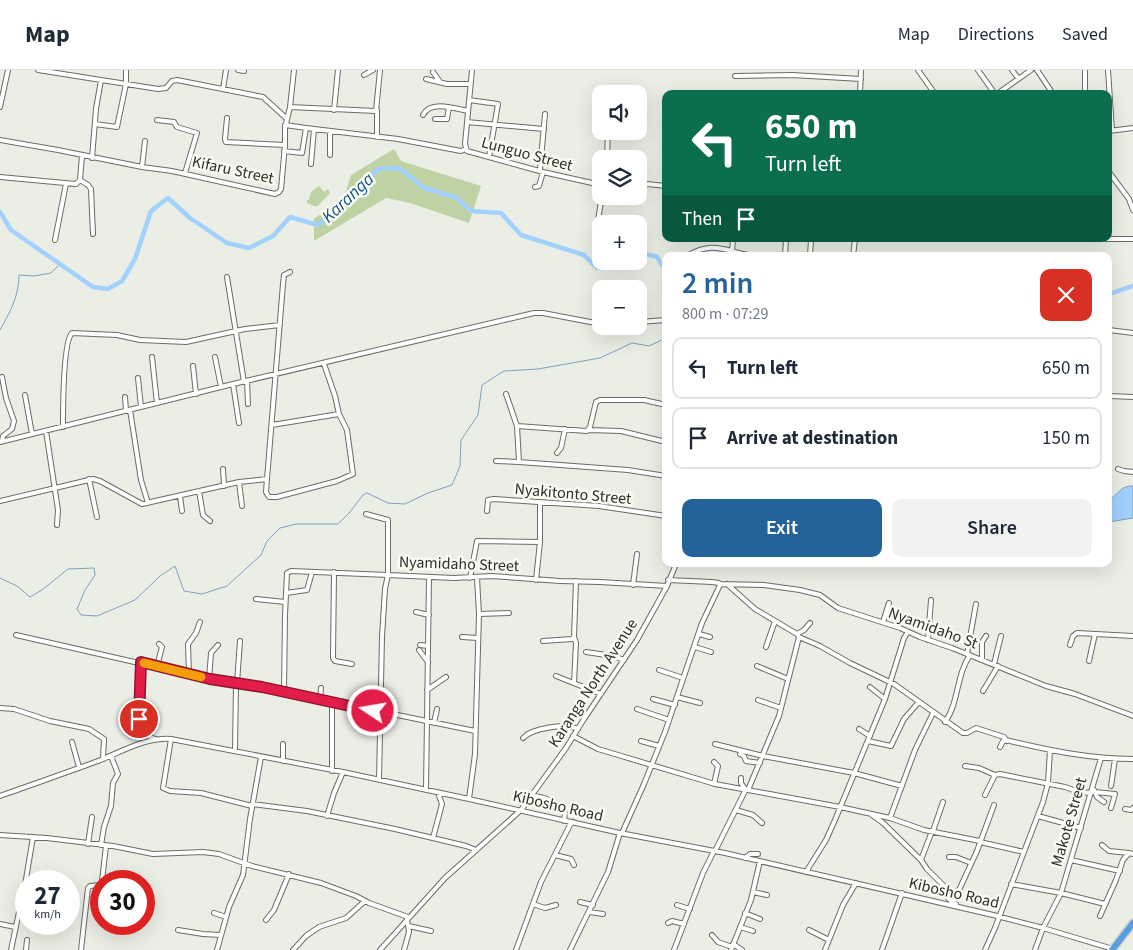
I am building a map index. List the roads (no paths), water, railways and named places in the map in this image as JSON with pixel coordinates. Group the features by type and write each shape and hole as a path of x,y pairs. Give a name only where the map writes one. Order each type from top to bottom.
{"highway":[{"path":"1113,949 1133,922"}],"street":[{"path":"0,107 8,70"},
{"path":"38,70 164,89 175,80 223,89 265,98 286,118"},
{"path":"95,124 117,127 126,84 126,70"},
{"path":"223,89 226,70"},
{"path":"238,70 244,71"},
{"name":"Kifaru Street","path":"0,140 186,174 268,193 278,193 281,187 285,124 290,107 294,70"},
{"path":"334,110 338,70"},
{"path":"364,75 373,70"},
{"path":"377,136 380,70"},
{"name":"Lunguo Street","path":"472,70 466,150 592,183"},
{"path":"792,70 792,76"},
{"path":"860,90 861,70"},
{"path":"918,70 931,90"},
{"path":"978,70 993,90"},
{"path":"1012,70 1018,78"},
{"path":"1002,90 1031,70"},
{"path":"1037,70 1050,90"},
{"path":"1085,70 1085,90"},
{"path":"1108,70 1109,90"},
{"path":"433,72 440,82"},
{"path":"735,76 861,79"},
{"path":"426,79 470,84"},
{"path":"92,158 101,80"},
{"path":"469,100 498,104 488,157"},
{"path":"290,107 372,112 377,110"},
{"path":"422,115 425,111 435,107 449,107 468,111"},
{"path":"435,119 447,120 449,107"},
{"path":"535,187 540,185 545,114"},
{"path":"227,118 225,140 227,142 285,145"},
{"path":"157,120 174,122 177,126 197,133 186,174"},
{"path":"467,122 544,129"},
{"path":"285,124 377,136 461,151 466,150"},
{"path":"284,152 302,153 306,128"},
{"path":"1112,131 1133,128"},
{"path":"311,164 314,129"},
{"path":"330,131 330,155"},
{"path":"142,167 145,141"},
{"path":"0,177 78,184 82,156"},
{"path":"1112,176 1129,200 1133,210"},
{"path":"80,180 91,189 93,234"},
{"path":"55,240 66,184"},
{"path":"647,184 662,186"},
{"path":"1112,239 1133,239"},
{"path":"696,252 708,247 716,247 732,252 733,242"},
{"path":"290,272 284,276 267,479 267,494 269,497 337,481 352,475 347,430 339,414 324,364"},
{"path":"228,277 248,404"},
{"path":"1,442 233,384 534,313 592,322"},
{"path":"647,321 662,320"},
{"path":"63,427 66,355 69,336 72,333 117,335 140,340 186,342 235,331 280,325"},
{"path":"1112,330 1133,332"},
{"path":"152,357 157,403"},
{"path":"215,357 221,387"},
{"path":"192,366 196,394"},
{"path":"1,442 3,436 12,429 14,421 6,398 2,377"},
{"path":"138,378 141,407"},
{"path":"233,384 239,422"},
{"path":"506,394 516,426 519,462"},
{"path":"25,395 32,434"},
{"path":"1112,396 1133,397"},
{"path":"125,397 141,480 148,503"},
{"path":"588,430 595,405 600,400 644,400 662,403"},
{"path":"272,425 339,414"},
{"path":"516,426 621,431 662,441"},
{"path":"557,453 561,448 565,429"},
{"path":"46,431 58,510 57,525"},
{"path":"496,461 628,470 662,475"},
{"path":"223,468 224,486"},
{"path":"1118,469 1133,472"},
{"path":"0,501 89,479 100,481 140,503 148,503 239,482 267,479"},
{"path":"89,479 97,517"},
{"path":"239,482 242,506"},
{"path":"199,491 203,515 210,521"},
{"path":"180,496 182,511"},
{"name":"Nyakitonto Street","path":"487,511 489,500 599,506 662,515"},
{"path":"536,580 540,542 540,502"},
{"path":"284,692 285,602 288,572 388,575 388,520 366,514"},
{"path":"470,578 477,541 540,542"},
{"path":"633,585 637,554"},
{"name":"Karanga North Avenue","path":"380,950 445,878 521,810 554,766 624,660 667,586 674,567"},
{"path":"286,593 307,590 312,572"},
{"path":"334,572 333,658 335,661 352,664"},
{"name":"Nyamidaho Street","path":"379,780 382,637 385,589 388,575 470,578 492,576 667,586"},
{"path":"426,790 428,577"},
{"path":"469,799 473,778 475,731 479,614 477,578"},
{"name":"Nyamidaho St","path":"668,580 763,585 800,590 822,596 838,608 944,644 1046,686 1075,694 1133,716"},
{"path":"574,683 576,581"},
{"path":"570,950 611,864 621,833 652,764 675,705 705,617 720,584"},
{"path":"727,584 750,605 775,621 798,635 897,686 918,703 963,733 976,728 1004,737 1007,741"},
{"path":"256,599 285,602"},
{"path":"928,640 931,600"},
{"path":"883,622 889,603"},
{"path":"945,722 950,714 968,654 976,604"},
{"path":"416,612 428,615"},
{"path":"479,614 509,613"},
{"path":"766,647 775,621"},
{"path":"189,674 188,644 196,633 200,622"},
{"path":"674,950 703,874 760,763 781,708 798,635 810,623"},
{"path":"806,872 826,840 885,699 904,638 908,632"},
{"path":"1070,645 1074,633 1133,636"},
{"path":"699,634 710,637"},
{"path":"1089,661 1095,634"},
{"path":"16,635 63,644 92,653 141,662 210,679 475,731"},
{"path":"982,660 982,642 986,636"},
{"path":"983,691 996,665 1001,636"},
{"path":"462,637 478,638"},
{"path":"542,642 572,639 574,637"},
{"path":"234,751 236,683 240,641"},
{"path":"157,666 162,647 159,644"},
{"path":"210,679 211,654 218,644"},
{"path":"420,645 428,646"},
{"path":"695,646 711,652"},
{"path":"419,650 428,662"},
{"path":"586,652 613,656 624,660"},
{"path":"141,662 140,730 143,734 154,739"},
{"path":"757,666 788,678"},
{"path":"659,670 683,678"},
{"path":"556,676 601,694"},
{"path":"427,690 446,677"},
{"path":"870,687 885,699"},
{"path":"320,700 321,688"},
{"path":"677,697 700,703"},
{"path":"653,698 675,705"},
{"path":"758,700 781,708"},
{"path":"332,702 332,771"},
{"path":"868,741 891,746 904,719 918,703"},
{"path":"0,708 14,709 50,721 89,729 104,739 103,759"},
{"path":"434,723 437,709"},
{"path":"637,709 669,720"},
{"path":"890,818 915,750 933,713"},
{"path":"523,738 531,732 543,728 569,726 578,729"},
{"path":"858,729 870,736"},
{"path":"573,736 598,749 714,784 840,807 1024,852"},
{"name":"Kibosho Road","path":"0,796 154,739 171,739 343,772 621,833 760,861 999,916 1113,949"},
{"path":"171,739 163,788 170,791 201,793 252,805 307,811 433,838 476,850"},
{"path":"641,740 659,746"},
{"path":"1000,747 1003,741 1007,741 1101,758 1133,759"},
{"path":"72,742 79,767"},
{"path":"283,744 283,761"},
{"path":"715,744 762,756 854,773 902,786"},
{"path":"985,950 1038,816 1048,783 1050,750"},
{"path":"740,754 744,756 746,761 760,763"},
{"path":"102,870 104,827 111,806 113,783 118,774 111,756"},
{"path":"217,950 226,917 242,879 252,805 262,757"},
{"name":"Makote Street","path":"1035,950 1043,928 1061,893 1093,792 1101,758"},
{"path":"1111,786 1115,759"},
{"path":"714,762 718,768 714,784"},
{"path":"965,766 980,768 995,775 1007,775 1048,783 1079,792 1115,794 1111,808"},
{"path":"327,816 343,772"},
{"path":"985,795 995,775"},
{"path":"741,778 741,783 746,789"},
{"path":"433,838 442,804 438,792"},
{"path":"1093,792 1104,802"},
{"path":"531,796 543,797 559,807 565,813 564,820"},
{"path":"921,860 944,802"},
{"path":"953,904 994,805"},
{"path":"1125,809 1131,810 1133,808"},
{"path":"736,810 753,815 762,823"},
{"path":"870,814 882,822 921,860 944,886 948,898 953,904 972,910"},
{"path":"1038,816 1081,828"},
{"path":"88,844 92,817"},
{"path":"516,950 547,868 573,822"},
{"path":"0,835 103,845 153,854 212,853 244,864 321,883 408,918 409,932 404,950"},
{"path":"28,870 33,837"},
{"path":"1102,845 1109,851 1131,854"},
{"path":"745,858 750,854 758,854"},
{"path":"1100,916 1123,860 1131,854"},
{"path":"555,855 571,860 574,865"},
{"path":"949,857 971,863"},
{"path":"1071,860 1120,871"},
{"path":"732,947 753,892 760,861"},
{"path":"266,920 276,906 289,874"},
{"path":"825,950 843,905 856,883"},
{"path":"1011,884 1061,893 1105,904"},
{"path":"81,950 88,888 90,886"},
{"path":"753,892 767,895"},
{"path":"882,950 902,894"},
{"path":"293,950 306,936 320,927 346,918 364,900"},
{"path":"580,902 592,905"},
{"path":"533,904 545,908 556,905"},
{"path":"677,905 690,909"},
{"path":"589,912 603,914"},
{"path":"214,913 226,917"},
{"path":"745,913 760,919"},
{"path":"668,923 672,921 684,924"},
{"path":"0,924 15,927 11,950"},
{"path":"409,926 431,931"},
{"path":"740,927 753,931"},
{"path":"178,930 221,935"},
{"path":"809,930 829,940"},
{"path":"712,935 718,942 742,950"},
{"path":"26,950 27,940"}],"water":[{"path":"1133,486 1133,518 1112,522 1112,498 1123,488"}],"waterway":[{"name":"Karanga","path":"0,212 11,230 93,287 108,289 122,281 135,259 151,211 168,198 190,218 227,243 249,248 273,236 290,217 318,225 378,169 399,168 424,188 455,197 471,211 501,213 521,235 584,255 592,263"},
{"name":"Karanga","path":"647,254 657,257 662,265"},
{"path":"0,330 16,297 19,275 34,276 51,273 60,264"},
{"name":"Karanga","path":"1112,293 1133,286"},
{"path":"0,578 17,586 30,597 68,569 94,568 95,575 85,590 77,609 81,615 97,616 135,600 160,576 175,566 184,591 202,594 227,586 261,555 267,541 280,528 296,524 338,524 363,495 367,493 388,503 405,504 428,493 452,485 460,466 461,440 478,415 482,385 504,371 538,369 600,358 632,343 649,346 662,340"}]}
